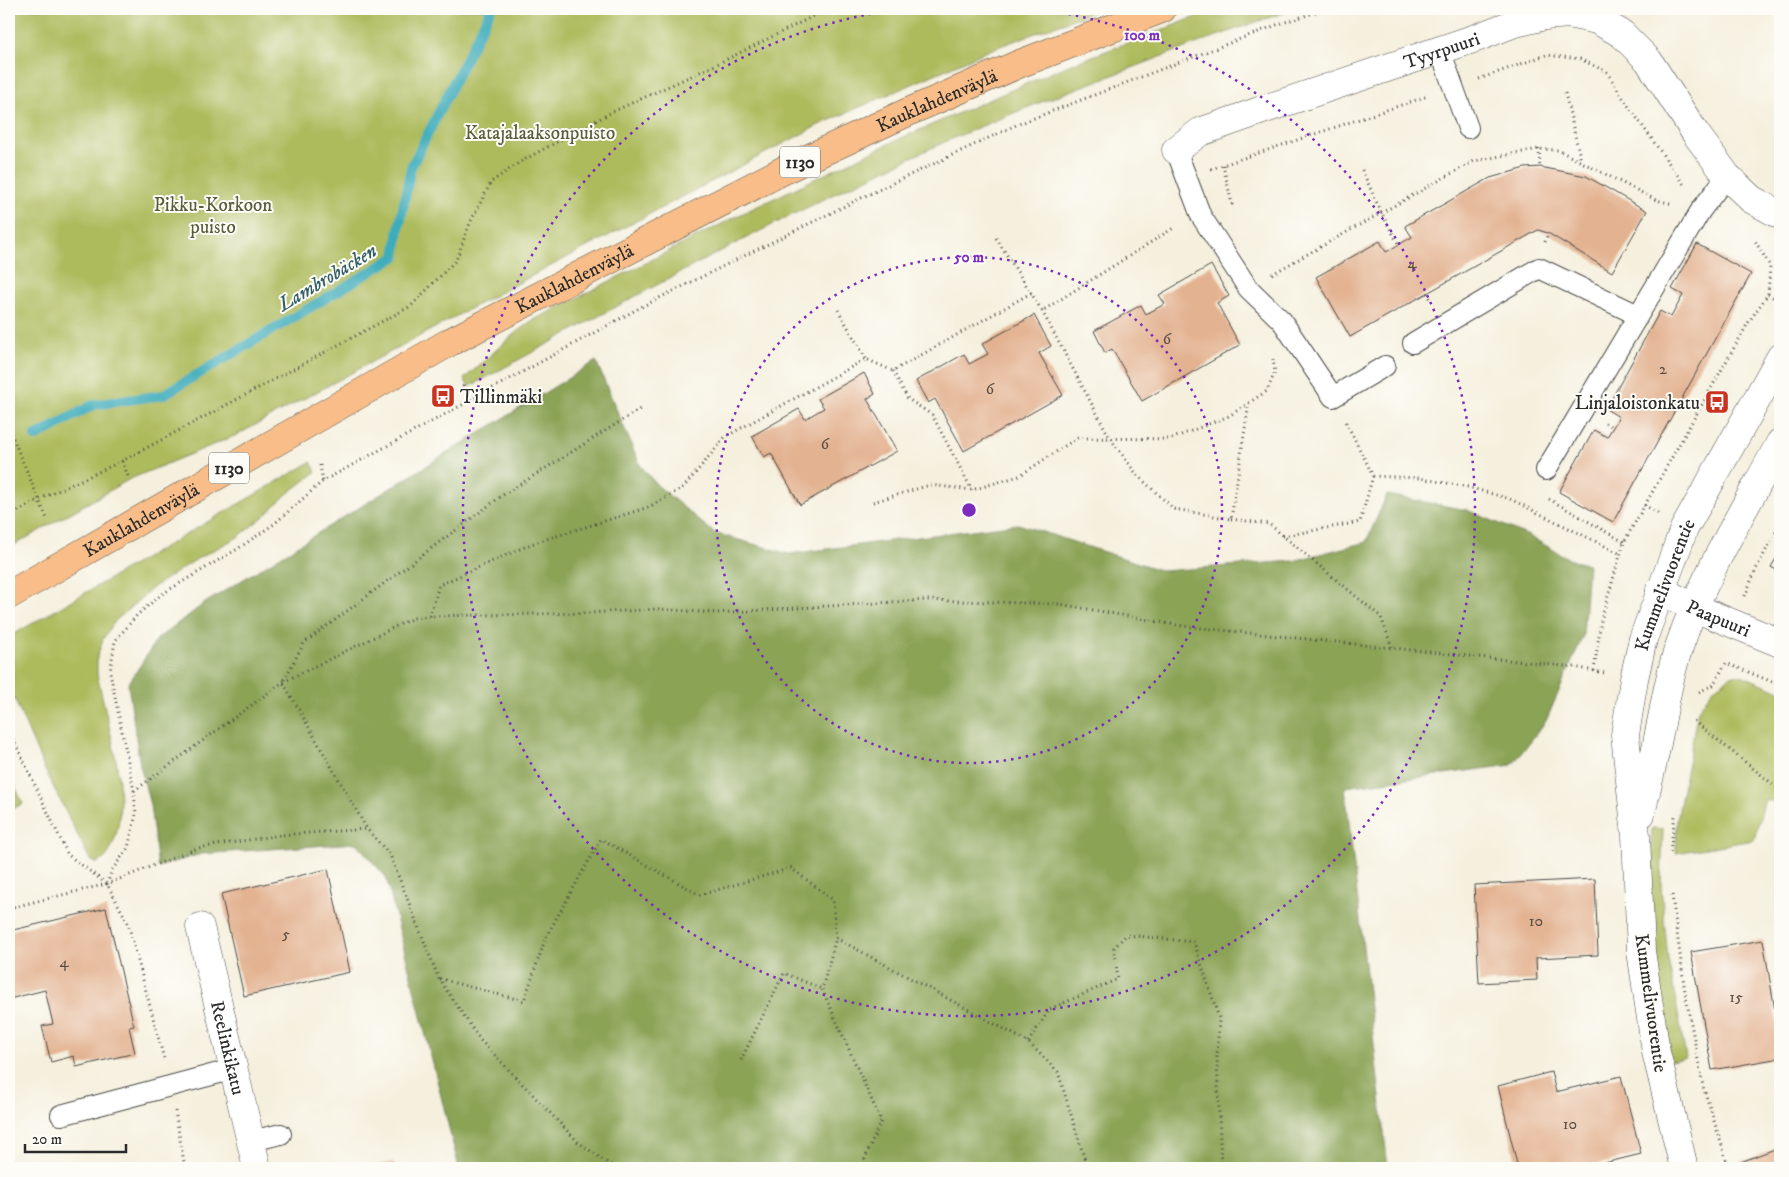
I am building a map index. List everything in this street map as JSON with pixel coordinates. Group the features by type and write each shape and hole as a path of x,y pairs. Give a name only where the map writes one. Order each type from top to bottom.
{"main road":[{"name":"Kauklahdenväylä","path":"9,595 450,342 783,170 908,112 1019,64 1162,9"}],"street":[{"name":"Tyyrpuuri","path":"1176,150 1200,132 1512,24 1545,16 1569,14 1597,20 1622,34 1648,60 1696,134 1728,176 1751,199 1780,215"},
{"name":"Kummelivuorentie","path":"1684,1168 1656,1052 1641,951 1636,835 1625,735 1634,678 1643,639 1684,529 1780,358"},
{"name":"Kummelivuorentie","path":"1636,835 1678,648 1694,608 1780,443"},
{"name":"Paapuuri","path":"1660,590 1694,608 1780,643"},
{"name":"Reelinkikatu","path":"200,927 257,1168"}],"lane":[{"path":"1440,50 1468,128"},
{"path":"1176,150 1201,216 1248,288 1282,321 1333,397 1385,366"},
{"path":"1546,470 1701,210 1728,176"},
{"path":"1413,343 1539,268 1638,315"},
{"path":"61,1115 234,1069"},
{"path":"250,1141 281,1134"}],"path":[{"path":"9,516 38,500 122,461 411,306 456,260 470,223 492,182 520,162 612,112 711,67 828,9"},
{"path":"107,884 112,870 128,848 136,814 134,790 110,672 115,641 137,615 162,594 239,548 274,524 322,481 645,305 857,200 1016,125 1279,24 1326,9"},
{"path":"1565,93 1581,162"},
{"path":"1539,149 1540,167"},
{"path":"1248,288 1474,161 1539,149 1558,150 1656,200 1701,210"},
{"path":"1042,311 1172,228 1232,204 1222,165"},
{"path":"1362,170 1382,214 1399,244"},
{"path":"996,238 1032,293 1110,438 1137,475 1174,509 1269,524 1381,616 1392,647"},
{"path":"1594,671 1601,620 1624,542 1748,322 1768,294 1770,266 1756,240"},
{"path":"893,371 1032,293"},
{"path":"1768,294 1780,302"},
{"path":"838,310 866,359 893,371 908,399 932,415 972,490"},
{"path":"873,502 930,485 972,490 1018,476 1077,438 1170,440 1229,416 1267,391 1275,372 1271,348 1282,321"},
{"path":"430,616 439,585 531,544 649,507 684,486 725,437 866,359"},
{"path":"463,386 471,401"},
{"path":"1283,536 1360,522 1373,476 1333,397"},
{"path":"1231,519 1250,403"},
{"path":"283,682 304,643 503,495 640,409"},
{"path":"9,429 48,521"},
{"path":"122,461 128,476"},
{"path":"320,465 322,481"},
{"path":"1546,470 1556,476 1544,496 1624,542"},
{"path":"1373,476 1419,478 1468,487 1510,499 1621,554"},
{"path":"1697,693 1712,685 1726,664 1742,604 1755,571 1780,524"},
{"path":"134,790 283,682 413,618 430,616 588,613 659,609 716,613 925,600 1060,604 1182,626 1574,667 1612,674"},
{"path":"1726,664 1780,685"},
{"path":"283,682 367,829 390,855 439,979 481,1041 578,1142 615,1168"},
{"path":"1690,727 1692,719 1780,790"},
{"path":"9,730 68,855 107,884 128,924 171,1085 185,1168"},
{"path":"1670,857 1676,814"},
{"path":"9,908 107,884 198,848 280,835 367,829"},
{"path":"439,979 524,1001 546,937 601,839 700,895 791,868 833,900 836,938 822,989 881,1121 861,1168"},
{"path":"1672,894 1685,992 1703,1086 1729,1168"},
{"path":"1028,1042 1050,1009 1118,979 1114,948 1126,935 1194,942 1220,1018 1217,1057 1222,1168"},
{"path":"836,938 1028,1042 1058,1072 1084,1157 1090,1168"},
{"path":"741,1060 784,973 822,989"}],"green space":[{"name":"Pikku-Korkoon puisto","path":"9,9 1101,9 992,49 819,125 488,299 237,435 130,479 9,548"},
{"path":"1217,9 1295,9 1213,37 1071,91 920,153 731,246 469,387 464,379 530,322 741,214 890,143 1069,65"},
{"path":"596,361 640,465 657,485 714,533 789,554 1018,524 1163,571 1293,561 1366,542 1387,495 1467,510 1529,536 1573,561 1588,564 1583,636 1546,721 1512,765 1345,787 1388,1168 459,1168 386,877 356,843 201,854 158,867 150,805 140,765 128,684 158,638 205,603"},
{"path":"311,462 316,472 287,494 238,537 200,557 155,586 115,621 103,639 97,657 97,674 116,760 120,805 118,825 110,850 105,858 99,862 96,863 90,860 44,768 9,686 9,637"},
{"path":"1733,675 1741,675 1780,691 1780,804 1765,799 1754,840 1676,853 1677,820 1698,710 1714,688"},
{"path":"9,773 23,804 9,810"},
{"path":"1652,828 1663,829 1661,887 1668,958 1686,1058 1670,1061 1654,962 1649,873"}],"building":[{"path":"1540,167 1586,176 1647,211 1612,272 1548,233 1538,230 1350,337 1316,277 1380,241 1386,252 1412,237 1405,226 1490,178 1525,168"},
{"path":"1697,244 1751,274 1613,522 1559,492 1594,430 1607,437 1619,417 1606,409 1660,311 1671,317 1683,295 1672,289"},
{"path":"1211,265 1229,296 1217,303 1240,345 1142,401 1112,349 1105,353 1094,331 1141,305 1146,314 1165,304 1159,295"},
{"path":"1034,315 1051,346 1039,353 1063,395 964,451 935,399 928,403 916,381 964,354 969,364 988,354 982,344"},
{"path":"864,373 875,394 867,399 897,451 800,505 771,453 764,457 752,436 799,409 805,419 824,408 818,399"},
{"path":"1780,552 1780,572 1771,567"},
{"path":"328,869 350,972 244,996 221,894"},
{"path":"1595,879 1598,955 1536,958 1537,980 1479,983 1474,885"},
{"path":"106,908 134,1026 129,1027 135,1053 76,1067 74,1056 51,1062 42,1026 53,1024 45,990 9,999 9,931"},
{"path":"1763,940 1780,1040 1780,1058 1712,1070 1691,952"},
{"path":"1551,1072 1556,1092 1621,1076 1641,1154 1584,1168 1518,1168 1498,1086"},
{"path":"1780,1147 1780,1168 1740,1168 1738,1163"},
{"path":"393,1162 395,1168 370,1168 370,1167"}],"waterway":[{"name":"Lambrobäcken","path":"35,437 93,405 163,395 395,257 411,167 491,9"}],"place":[{"name":"Tillinmäki","path":"443,396"},
{"name":"Linjaloistonkatu","path":"1717,402"}],"park label":[{"name":"Katajalaaksonpuisto","path":"540,132"}]}
